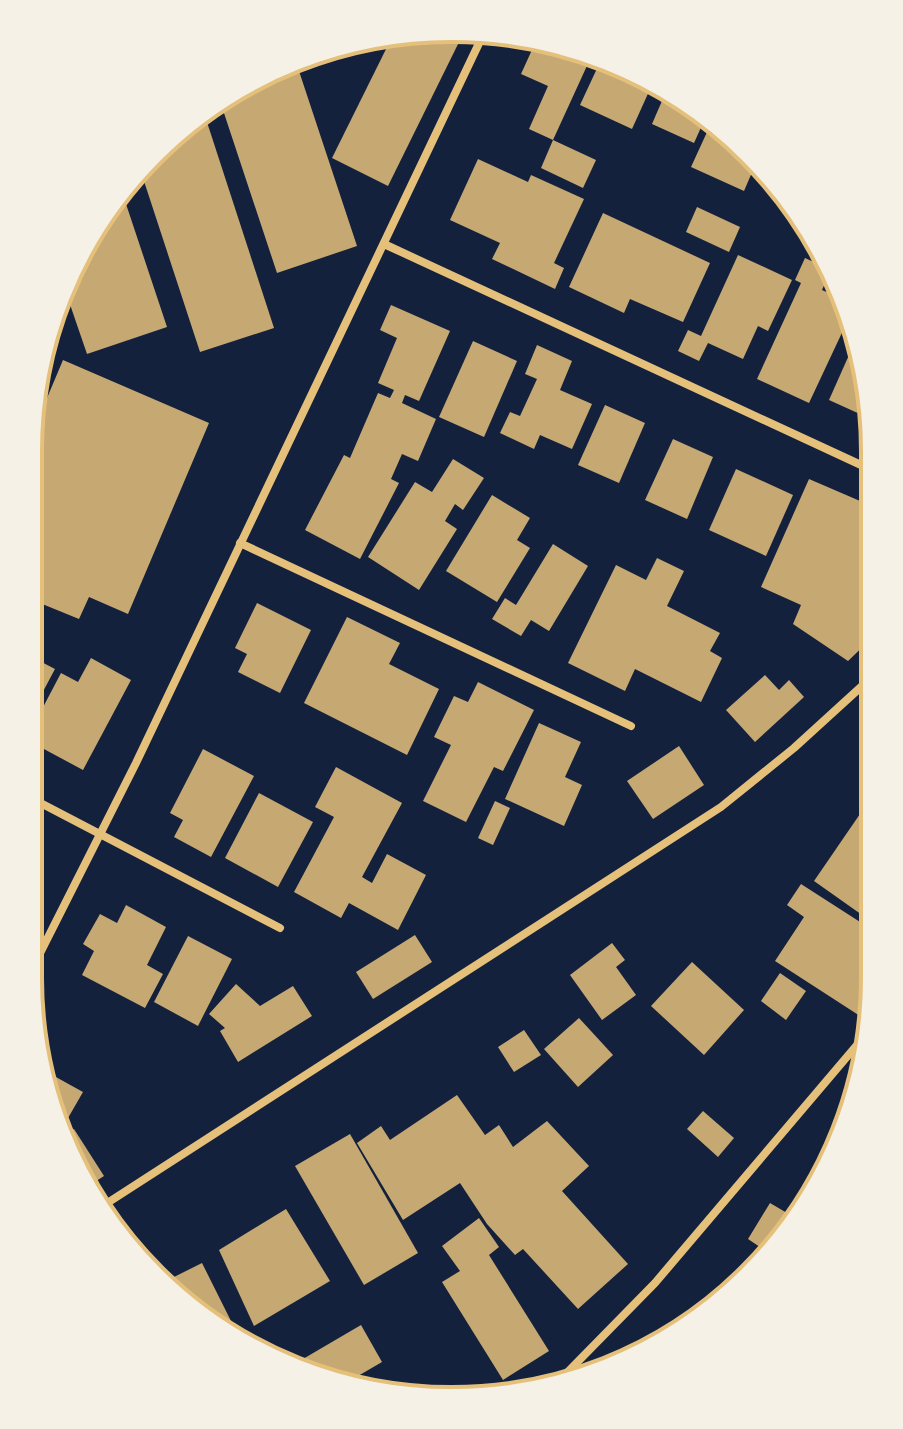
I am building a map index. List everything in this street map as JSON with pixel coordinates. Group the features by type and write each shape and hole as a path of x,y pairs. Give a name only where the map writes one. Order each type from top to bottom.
{"street":[{"path":"42,949 136,763 479,43"},
{"path":"384,244 861,465"},
{"path":"240,543 631,726"},
{"path":"109,1202 721,807 794,748 861,687"},
{"path":"42,804 280,928"},
{"path":"571,1369 655,1283 854,1048"}],"building":[{"path":"459,42 388,186 332,158 387,48"},
{"path":"532,50 587,65 553,140 529,129 548,86 521,74"},
{"path":"597,69 648,93 632,129 580,105"},
{"path":"299,72 357,246 277,273 223,111 270,84"},
{"path":"662,101 701,127 694,143 652,124"},
{"path":"207,123 274,328 200,352 144,181"},
{"path":"707,132 752,173 744,191 691,167"},
{"path":"553,140 596,160 583,188 541,168"},
{"path":"478,159 528,182 531,175 584,199 554,263 564,268 555,289 492,259 500,243 450,220"},
{"path":"126,204 167,327 87,354 70,304 84,270"},
{"path":"697,207 740,227 729,252 686,232"},
{"path":"603,213 710,263 683,322 630,299 624,313 569,287"},
{"path":"738,255 792,280 768,331 758,326 743,359 708,343 699,361 678,351 688,330 701,336"},
{"path":"805,258 815,263 825,283 822,290 829,293 843,332 809,403 757,379 801,283 795,280"},
{"path":"391,305 450,331 419,401 405,395 402,403 436,419 418,461 402,454 391,479 399,483 360,559 305,530 344,455 350,458 378,393 390,398 394,390 378,383 397,338 380,330"},
{"path":"473,341 517,361 484,437 439,417"},
{"path":"537,345 572,361 560,390 592,404 572,449 540,435 534,449 500,433 510,412 520,416 537,379 525,374"},
{"path":"849,355 859,414 829,400"},
{"path":"63,360 209,423 128,614 89,597 79,619 42,604 42,452 46,401"},
{"path":"605,405 645,423 619,483 578,465"},
{"path":"673,439 713,457 687,519 645,500"},
{"path":"453,459 484,478 463,510 455,504 445,521 457,529 419,590 368,557 415,482 432,492"},
{"path":"736,469 793,495 766,556 709,530"},
{"path":"809,479 861,501 861,649 848,661 793,624 801,605 761,587"},
{"path":"492,495 530,518 517,540 530,548 497,602 446,571"},
{"path":"553,544 588,566 549,631 531,620 521,636 492,619 505,598 516,605"},
{"path":"657,558 684,571 667,606 720,633 710,651 722,658 701,702 635,669 625,691 568,663 616,565 646,580"},
{"path":"257,603 311,630 280,693 238,672 247,654 235,648"},
{"path":"347,617 400,643 389,664 439,689 407,755 304,703"},
{"path":"91,658 131,680 83,770 42,748 42,709 61,673 78,682"},
{"path":"42,662 55,669 42,693"},
{"path":"765,675 779,690 789,680 804,697 755,742 726,710"},
{"path":"478,682 534,710 503,771 494,767 466,822 423,801 451,745 434,737 454,696 468,702"},
{"path":"539,723 581,742 565,777 582,785 564,826 505,799"},
{"path":"679,746 704,785 653,819 627,781"},
{"path":"203,749 254,776 211,857 174,837 183,820 170,813"},
{"path":"336,767 402,803 362,877 372,883 387,854 426,875 398,930 349,903 341,918 294,892 334,817 315,807"},
{"path":"259,793 313,822 278,887 225,858"},
{"path":"495,801 510,808 493,845 478,838"},
{"path":"860,814 861,914 814,881"},
{"path":"801,884 861,923 859,1015 775,961 804,917 787,905"},
{"path":"126,905 166,927 147,965 163,974 145,1008 82,975 94,951 83,944 100,914 117,923"},
{"path":"415,935 432,962 373,999 356,972"},
{"path":"188,936 232,959 198,1026 154,1002"},
{"path":"612,943 625,960 616,967 636,995 602,1020 570,975"},
{"path":"692,962 744,1010 704,1055 651,1006"},
{"path":"780,973 806,991 786,1020 761,1001"},
{"path":"236,984 260,1006 293,986 312,1016 238,1062 220,1031 225,1028 209,1014"},
{"path":"579,1018 613,1055 578,1087 544,1049"},
{"path":"524,1030 541,1055 514,1072 498,1047"},
{"path":"54,1076 83,1092 68,1119"},
{"path":"457,1095 485,1135 499,1125 513,1147 547,1121 589,1166 562,1191 628,1264 578,1309 523,1249 515,1255 487,1224 460,1183 403,1220 357,1143 381,1126 390,1140"},
{"path":"703,1111 734,1138 718,1157 687,1129"},
{"path":"74,1129 104,1176 96,1181 84,1159 72,1131"},
{"path":"350,1134 418,1253 364,1285 295,1166"},
{"path":"770,1203 786,1213 760,1247 748,1239"},
{"path":"286,1209 330,1281 254,1326 219,1250"},
{"path":"479,1218 499,1247 489,1255 549,1351 503,1380 442,1282 460,1271 442,1246"},
{"path":"202,1263 232,1323 202,1302 173,1277"},
{"path":"361,1325 382,1362 358,1376 303,1359"}]}
